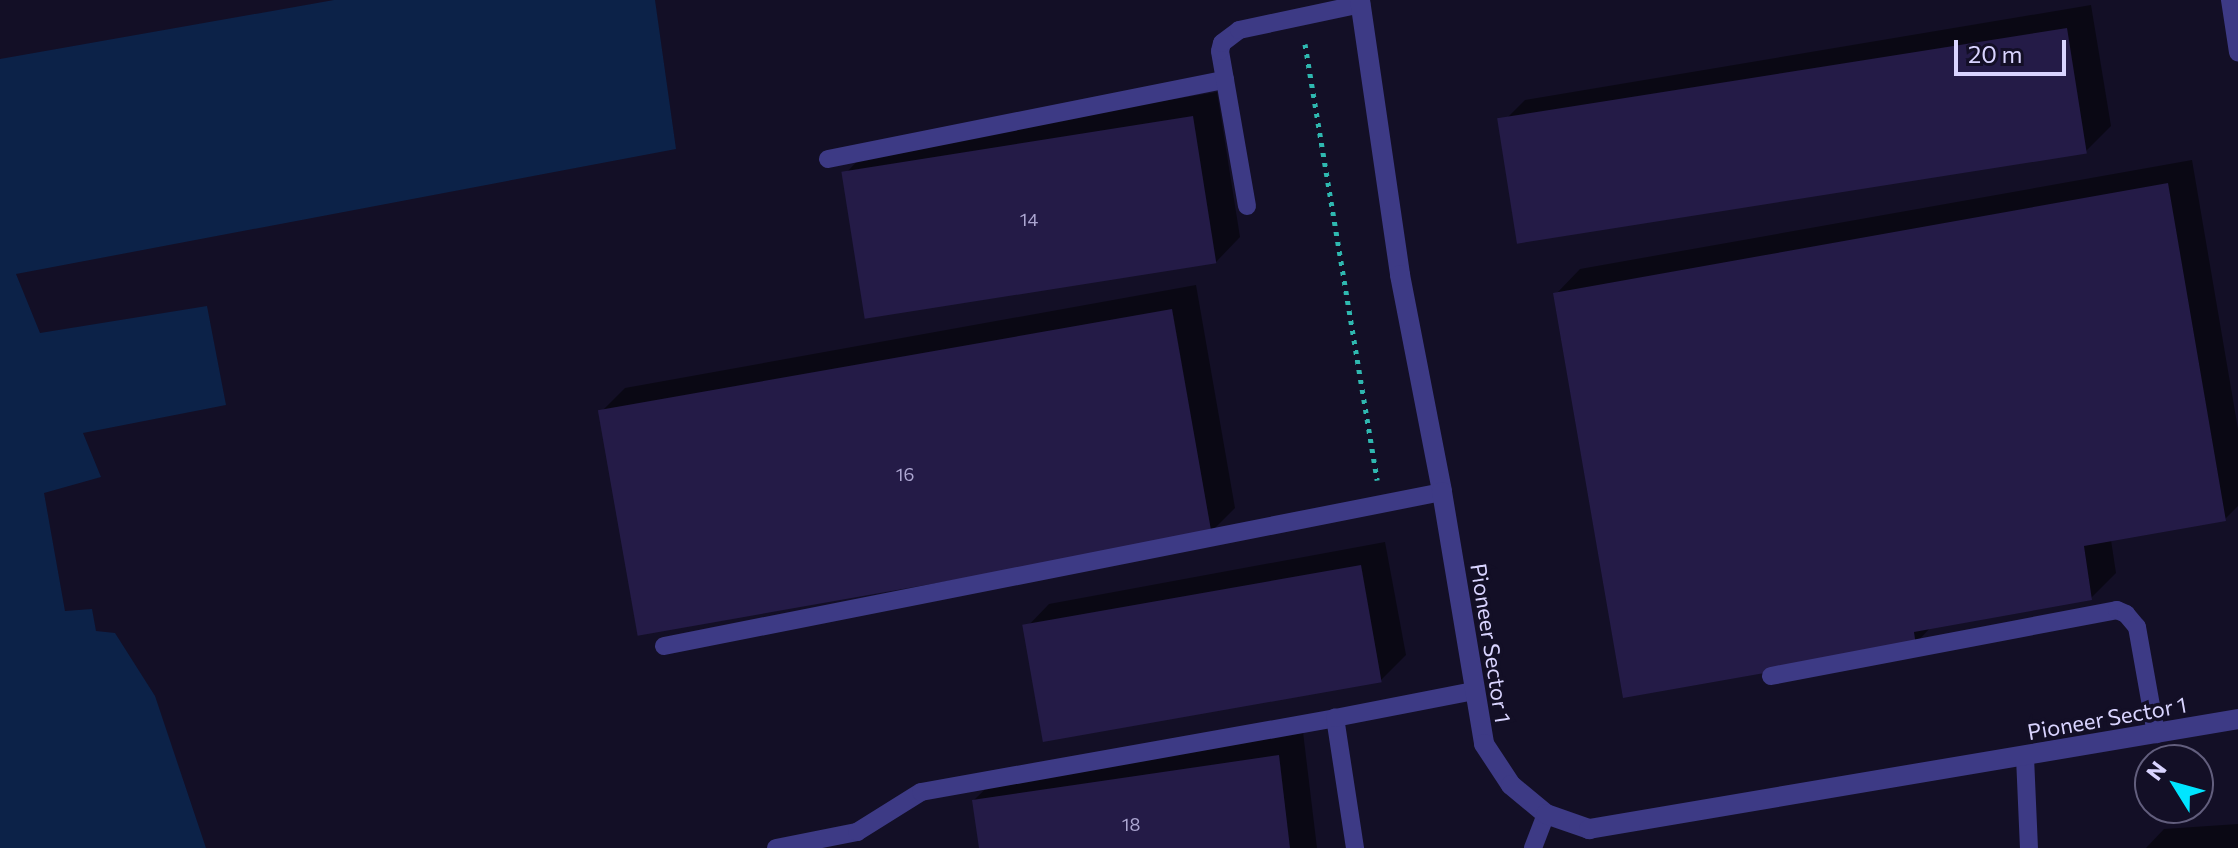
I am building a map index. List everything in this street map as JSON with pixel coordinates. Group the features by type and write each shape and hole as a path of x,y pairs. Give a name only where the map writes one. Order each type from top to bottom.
{"street":[{"name":"Pioneer Sector 1","path":"1360,2 1400,275 1442,492 1484,744 1511,785 1546,814 1589,829 2238,719"}],"lane":[{"path":"2230,0 2238,52"},
{"path":"1247,206 1220,51 1230,33 1360,2"},
{"path":"828,159 1225,80"},
{"path":"664,646 1442,492"},
{"path":"1771,676 2117,610 2126,614 2137,627 2156,734"},
{"path":"776,848 857,832 921,792 1474,691"},
{"path":"1335,718 1355,848"},
{"path":"2025,757 2029,848"},
{"path":"1533,848 1546,814"}],"path":[{"path":"1301,16 1381,504"}],"water":[{"path":"334,0 655,0 676,149 16,274 40,333 207,306 226,405 83,433 101,477 44,493 65,611 92,609 96,631 115,633 155,696 206,848 0,848 0,59"}],"building":[{"path":"2067,28 2087,153 1517,244 1497,118"},
{"path":"1193,116 1216,263 865,319 841,172"},
{"path":"2168,183 2226,521 2084,546 2092,600 1914,632 1916,646 1623,698 1553,293"},
{"path":"1172,309 1212,535 638,636 598,410"},
{"path":"1361,565 1382,682 1043,742 1022,625"},
{"path":"1279,755 1290,848 979,848 972,800"}]}
